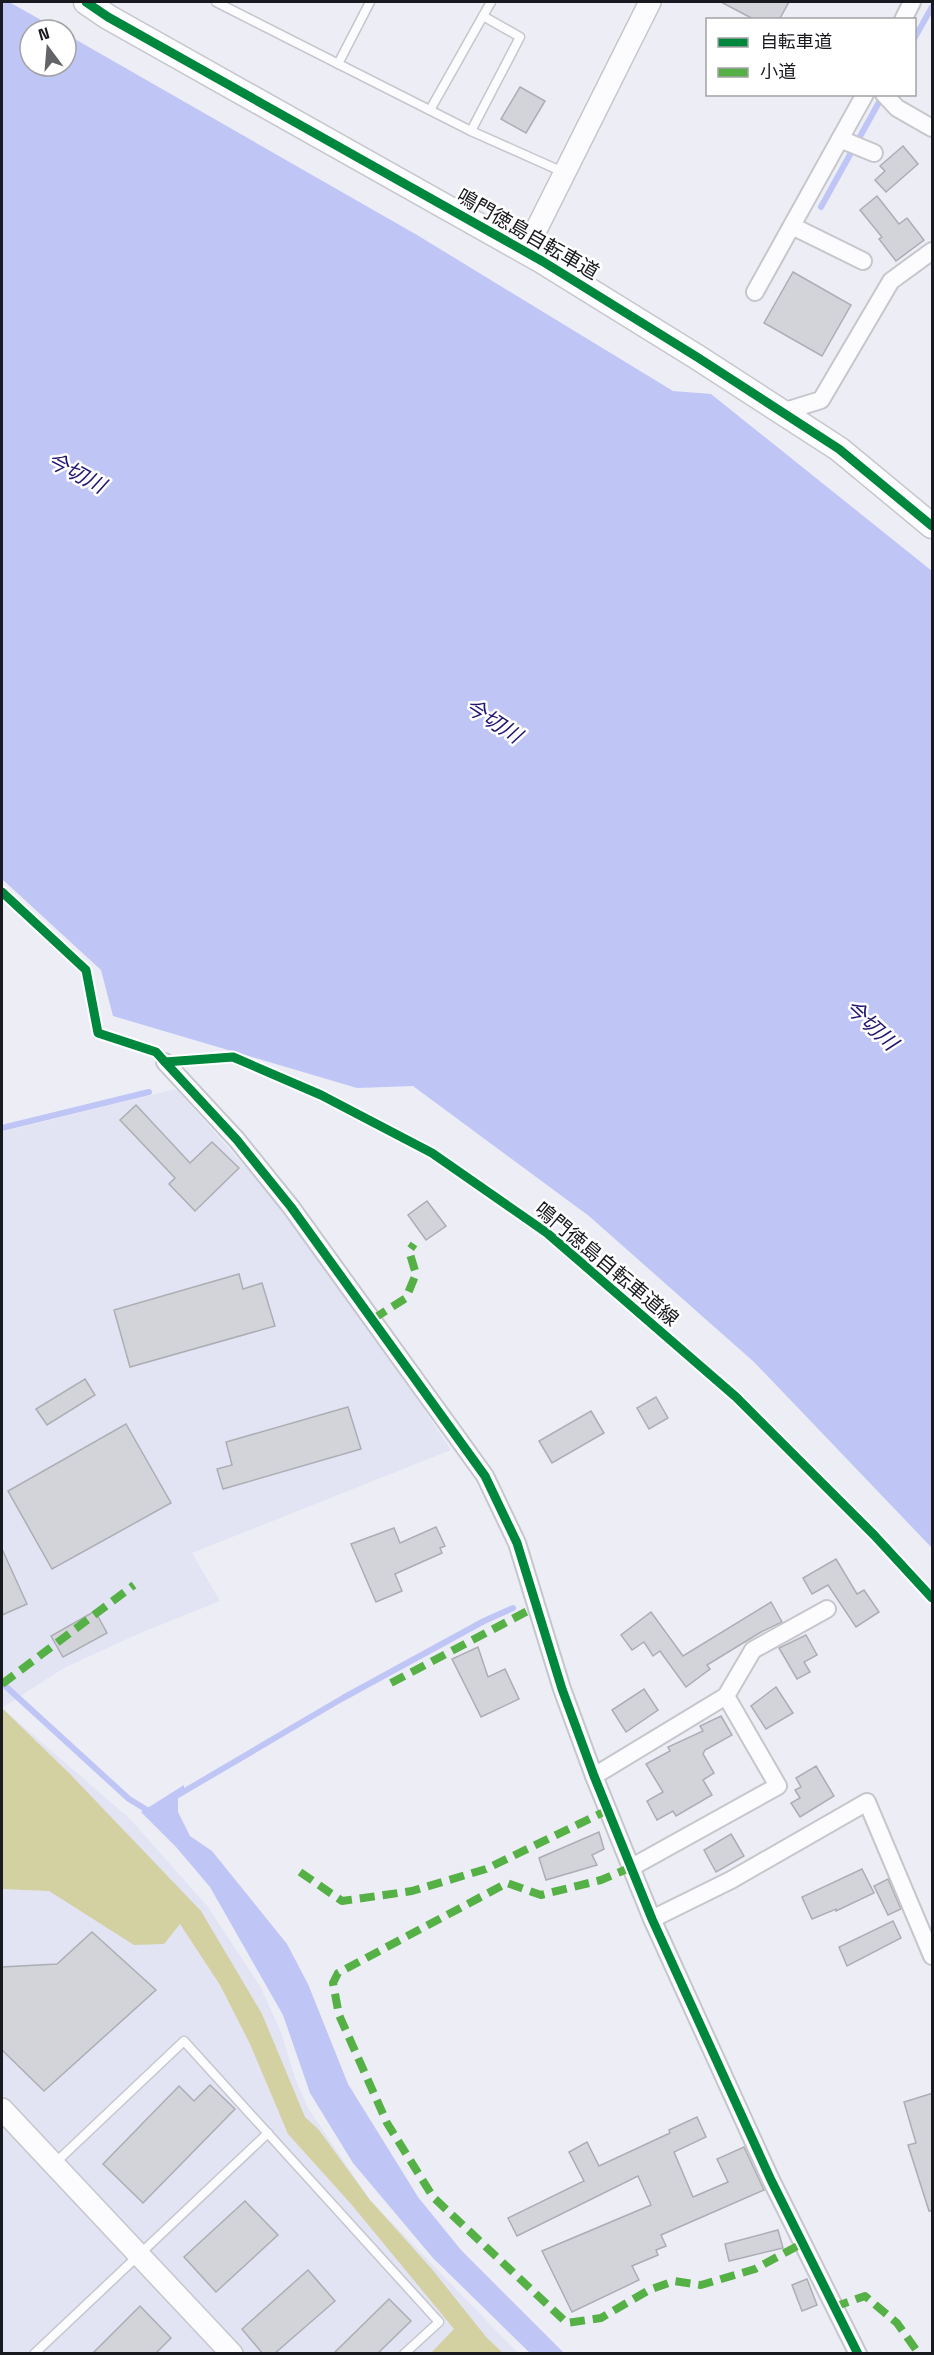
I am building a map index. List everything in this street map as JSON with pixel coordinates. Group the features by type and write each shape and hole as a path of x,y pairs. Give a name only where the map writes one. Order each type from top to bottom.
{"main road":[{"name":"鳴門徳島自転車道","path":"86,2 108,17 525,252 688,351 839,449 933,526"}],"street":[{"path":"525,252 650,2"},
{"path":"904,18 912,2"},
{"path":"755,292 864,96"},
{"path":"886,96 897,108 933,128"},
{"path":"840,139 874,153"},
{"path":"792,225 863,261"},
{"path":"782,412 821,400 891,281 933,251"},
{"path":"165,1062 237,1140 291,1207 485,1476 517,1543 562,1689 594,1776 652,1919 771,2180 858,2354"},
{"path":"594,1776 726,1696 753,1650 827,1609"},
{"path":"632,1867 778,1786 726,1696"},
{"path":"652,1919 731,1880 867,1802 933,1956"},
{"path":"2,2109 232,2354"}],"lane":[{"path":"216,2 471,131 564,173"},
{"path":"338,64 370,2"},
{"path":"430,110 491,2"},
{"path":"471,131 520,37 483,16"},
{"path":"53,2164 184,2041 439,2322 404,2354"},
{"path":"34,2354 268,2133"}],"shaded area":[{"path":"176,1089 289,1216 373,1333 451,1450 192,1553 220,1601 140,1633 64,1668 2,1708 2,1132"},
{"path":"2,1708 130,1819 208,1907 260,1986 281,2032 295,2078 308,2108 370,2200 518,2353 2,2353"},
{"path":"2,1708 70,1774 201,1911 262,2014 305,2117 319,2130 370,2200 431,2268 487,2338 503,2353 431,2353 454,2329 351,2204 288,2134 250,2044 220,1985 180,1924 164,1944 134,1945 49,1891 2,1889"}],"water":[{"name":"今切川","path":"2,2 9,2 38,18 18,18 18,78 78,78 78,41 417,235 673,391 711,394 932,571 932,1548 754,1362 589,1216 413,1086 357,1088 113,1016 101,970 2,879"},
{"path":"184,1785 184,1794 178,1798 178,1812 190,1836 212,1851 287,1944 308,1984 348,2084 418,2197 461,2250 564,2353 530,2353 433,2258 353,2163 310,2093 283,2015 210,1887 176,1847 141,1812"}],"building":[{"path":"721,2 789,2 780,18 751,18"},
{"path":"520,87 545,101 526,133 501,119"},
{"path":"903,146 918,164 886,192 875,180 885,171 880,166"},
{"path":"877,196 899,224 907,218 924,240 896,261 879,239 882,237 860,210"},
{"path":"793,272 851,305 822,356 764,323"},
{"path":"136,1105 190,1163 212,1142 239,1168 195,1211 169,1184 175,1178 120,1120"},
{"path":"427,1201 446,1226 426,1240 408,1215"},
{"path":"239,1274 243,1289 262,1283 275,1326 130,1367 114,1310"},
{"path":"85,1379 95,1395 47,1425 36,1409"},
{"path":"656,1397 668,1418 649,1429 637,1408"},
{"path":"348,1407 361,1449 223,1489 217,1469 232,1465 226,1442"},
{"path":"591,1411 604,1433 552,1463 539,1441"},
{"path":"126,1424 171,1503 52,1569 8,1491"},
{"path":"436,1527 445,1546 440,1548 442,1553 395,1574 402,1591 376,1602 351,1544 394,1528 400,1543"},
{"path":"2,1549 27,1604 2,1615"},
{"path":"836,1559 857,1594 864,1590 879,1612 856,1627 828,1585 812,1594 803,1578"},
{"path":"771,1602 782,1622 707,1665 710,1669 686,1687 660,1651 653,1656 644,1642 632,1650 621,1635 651,1612 683,1656"},
{"path":"95,1611 107,1633 63,1657 51,1636"},
{"path":"806,1635 817,1655 804,1662 810,1672 797,1679 779,1648"},
{"path":"478,1647 488,1677 505,1669 519,1699 481,1717 452,1659"},
{"path":"776,1687 793,1713 766,1729 751,1706"},
{"path":"644,1689 658,1710 626,1732 612,1710"},
{"path":"721,1716 732,1735 705,1750 703,1754 714,1773 703,1780 712,1795 676,1816 673,1811 657,1820 647,1801 663,1792 646,1764 670,1751 668,1747 703,1731 700,1726"},
{"path":"816,1766 834,1796 800,1817 791,1803 800,1798 795,1790 801,1787 796,1778"},
{"path":"599,1832 604,1849 592,1855 597,1865 546,1880 539,1858"},
{"path":"731,1834 744,1856 716,1872 704,1850"},
{"path":"862,1869 874,1893 836,1911 836,1909 812,1919 802,1897"},
{"path":"888,1879 901,1909 888,1915 874,1886"},
{"path":"893,1921 901,1938 847,1966 839,1947"},
{"path":"92,1932 156,1990 44,2091 2,2050 2,1967 57,1964"},
{"path":"210,2085 235,2109 143,2203 103,2164 179,2086 194,2101"},
{"path":"933,2093 933,2210 929,2211 908,2145 916,2143 904,2102"},
{"path":"697,2117 706,2137 674,2152 693,2197 728,2182 717,2159 744,2147 764,2190 661,2235 666,2246 656,2250 658,2255 632,2266 639,2280 572,2312 542,2251 651,2205 638,2176 517,2236 508,2218 584,2181 569,2152 587,2142 599,2166 670,2133 669,2130"},
{"path":"245,2201 278,2235 216,2292 184,2257"},
{"path":"778,2230 783,2248 729,2261 725,2244"},
{"path":"308,2270 335,2301 274,2354 263,2354 242,2329"},
{"path":"807,2279 817,2305 802,2311 792,2285"},
{"path":"389,2299 411,2321 377,2354 333,2354"},
{"path":"140,2306 171,2338 155,2354 92,2354"}],"waterway":[{"path":"916,35 932,7"},
{"path":"821,207 882,96"},
{"path":"2,1128 149,1092"},
{"path":"178,1795 343,1698 484,1621 513,1608"},
{"path":"2,1683 129,1799 152,1813"}],"marked path":[{"path":"373,1319 406,1298 416,1274 409,1251 414,1244"},
{"path":"2,1684 134,1585"},
{"path":"391,1683 537,1606"},
{"path":"300,1872 342,1901 412,1891 486,1869 608,1810"},
{"path":"632,1867 601,1880 541,1895 507,1883 338,1973 333,1983 339,2015 387,2123 433,2197 567,2323 601,2318 649,2290 674,2281 701,2285 755,2269 803,2243"},
{"path":"834,2307 865,2296 897,2323 919,2354"}],"cycle path":[{"path":"86,2 108,17 542,261 697,357 839,449 932,526"},
{"name":"鳴門徳島自転車道線","path":"2,892 86,970 98,1033 156,1052 165,1062 233,1057 321,1095 432,1153 547,1233 736,1397 874,1535 932,1598"},
{"path":"165,1062 237,1140 291,1207 485,1476 517,1543 562,1689 594,1776 652,1919 771,2180 858,2354"}]}
